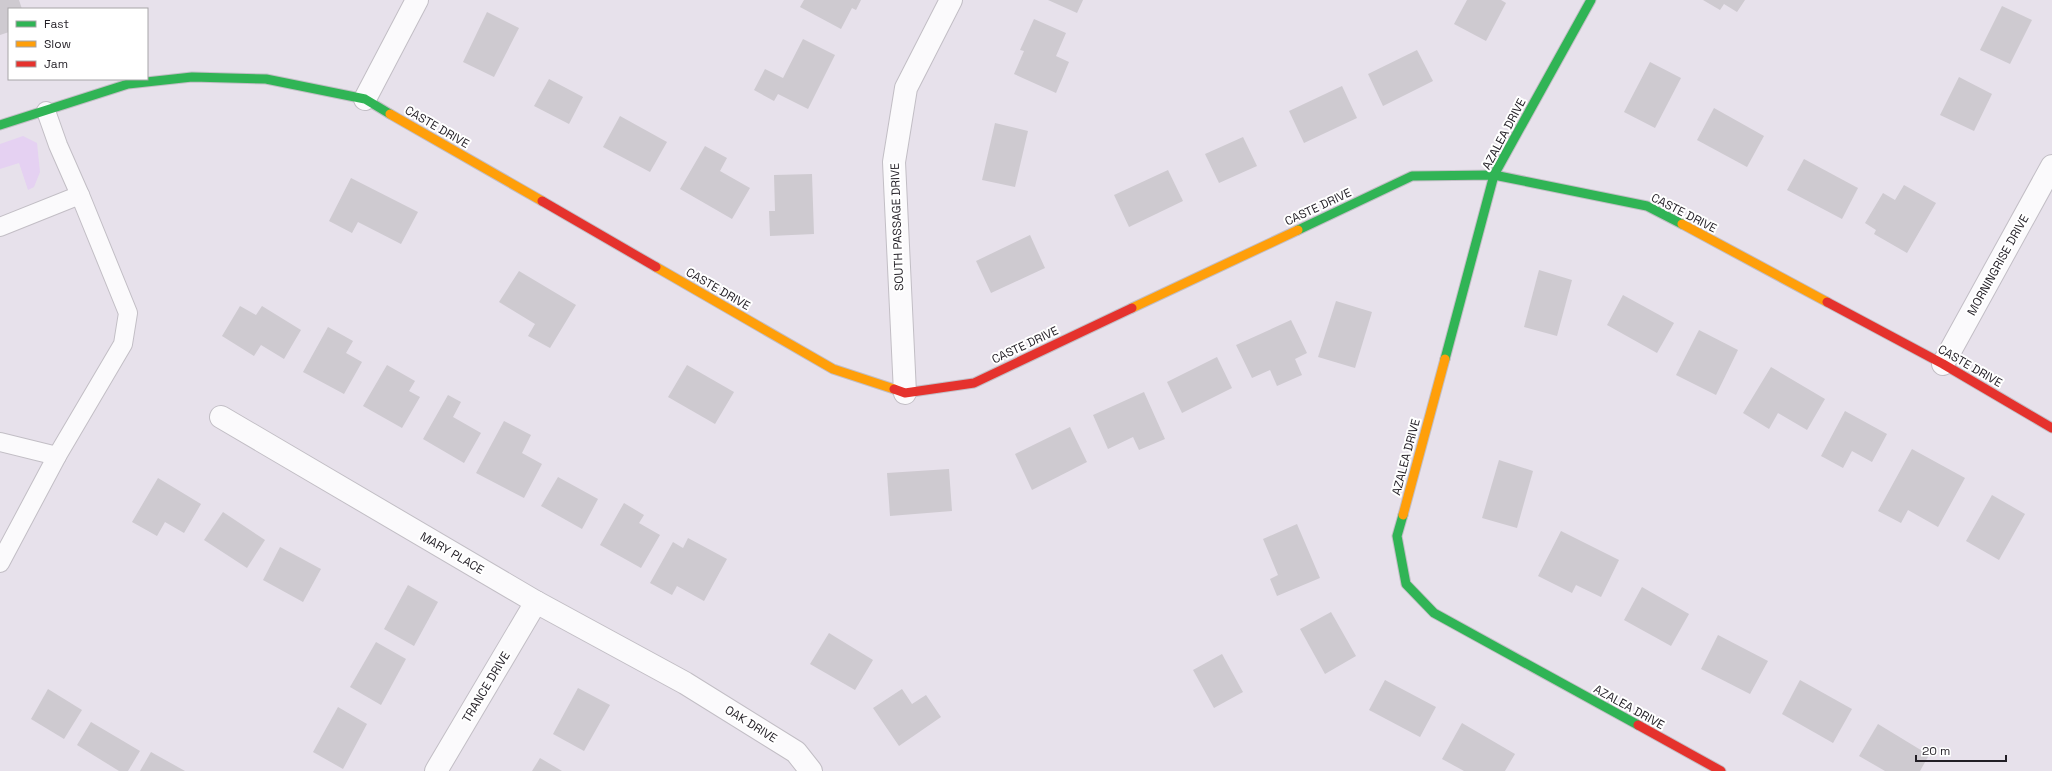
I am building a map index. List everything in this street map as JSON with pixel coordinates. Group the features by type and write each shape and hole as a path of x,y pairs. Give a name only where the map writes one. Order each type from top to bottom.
{"street":[{"path":"365,99 417,0"},
{"name":"SOUTH PASSAGE DRIVE","path":"905,393 894,162 906,88 951,0"},
{"name":"AZALEA DRIVE","path":"1591,0 1494,175 1397,536 1406,584 1434,613 1721,771"},
{"name":"CASTE DRIVE","path":"0,125 128,84 192,77 266,79 365,99 833,369 905,393 974,383 1412,176 1494,175 1647,206 1943,364 2052,428"},
{"name":"MORNINGRISE DRIVE","path":"1943,364 2052,166"},
{"name":"MARY PLACE","path":"221,417 536,602 685,683"},
{"name":"TRANCE DRIVE","path":"436,771 536,602"},
{"name":"OAK DRIVE","path":"685,683 796,752 811,771"}],"lane":[{"path":"0,563 58,456 123,344 128,313 58,145 46,111"},
{"path":"0,227 80,195"},
{"path":"0,442 58,456"}],"shaded area":[{"path":"23,136 37,143 40,172 34,187 28,190 19,163 0,169 0,144"}],"building":[{"path":"0,0 19,0 22,8 8,8 8,32 0,35"},
{"path":"804,0 861,0 856,10 852,8 841,29 800,7"},
{"path":"1048,0 1083,0 1077,13"},
{"path":"1467,0 1501,0 1506,3 1486,41 1454,24"},
{"path":"1703,0 1745,0 1737,12 1724,4 1720,10"},
{"path":"2002,6 2032,20 2010,64 1980,50"},
{"path":"487,12 519,28 494,77 463,62"},
{"path":"1034,19 1066,33 1056,56 1069,62 1056,93 1014,74 1024,51 1020,50"},
{"path":"803,39 835,55 808,109 778,94 774,101 754,90 765,69 783,78"},
{"path":"1417,50 1433,81 1383,106 1368,74"},
{"path":"1650,62 1681,78 1655,128 1624,112"},
{"path":"1959,77 1992,94 1974,131 1940,115"},
{"path":"549,79 583,97 569,124 534,106"},
{"path":"1342,86 1357,118 1304,143 1289,111"},
{"path":"1714,108 1764,136 1747,167 1697,140"},
{"path":"620,116 667,142 650,172 603,147"},
{"path":"995,123 1028,131 1015,187 982,180"},
{"path":"1243,137 1257,166 1219,183 1205,154"},
{"path":"705,146 727,158 720,171 750,188 732,219 680,189"},
{"path":"1804,159 1858,188 1842,219 1787,190"},
{"path":"1168,170 1183,201 1129,227 1114,195"},
{"path":"812,174 814,234 770,236 769,211 775,211 774,175"},
{"path":"351,178 418,212 401,244 358,222 352,233 329,221"},
{"path":"1904,185 1936,203 1907,253 1874,234 1876,230 1865,223 1883,193 1895,200"},
{"path":"1030,235 1045,268 991,293 976,261"},
{"path":"1539,270 1572,280 1557,336 1524,327"},
{"path":"519,271 576,305 550,348 528,336 535,324 499,302"},
{"path":"1623,295 1674,323 1657,353 1607,325"},
{"path":"1336,301 1372,312 1355,368 1318,357"},
{"path":"240,306 256,315 262,306 301,330 284,359 261,345 254,356 222,336"},
{"path":"1291,320 1307,353 1295,359 1302,375 1277,386 1270,370 1252,378 1236,345"},
{"path":"328,327 353,341 346,353 362,362 344,394 303,372"},
{"path":"1699,330 1738,350 1716,395 1676,375"},
{"path":"1217,357 1232,388 1182,413 1167,382"},
{"path":"387,365 415,381 409,391 420,397 402,428 363,406"},
{"path":"687,365 734,392 715,424 668,397"},
{"path":"1771,367 1825,399 1807,430 1778,413 1769,429 1743,413"},
{"path":"1144,392 1165,439 1139,450 1133,437 1108,449 1093,415"},
{"path":"448,395 461,402 453,417 481,433 464,463 423,439"},
{"path":"1845,411 1887,434 1872,462 1852,451 1843,468 1821,456"},
{"path":"504,421 531,435 522,453 542,464 524,498 476,473"},
{"path":"1070,427 1087,462 1032,490 1015,454"},
{"path":"1912,449 1965,478 1938,527 1908,510 1901,523 1878,511"},
{"path":"1499,460 1533,471 1517,528 1482,518"},
{"path":"949,469 952,511 890,516 887,473"},
{"path":"558,477 598,499 582,529 541,506"},
{"path":"158,478 201,504 184,533 165,522 157,536 132,522"},
{"path":"1992,495 2025,514 1999,560 1966,541"},
{"path":"624,503 644,515 639,523 660,535 641,568 600,545"},
{"path":"223,512 265,540 247,568 204,540"},
{"path":"1297,524 1320,578 1277,596 1270,579 1278,575 1263,539"},
{"path":"1561,531 1619,560 1601,597 1576,585 1572,593 1538,576"},
{"path":"688,538 727,559 704,601 677,586 672,595 650,583 673,542 683,548"},
{"path":"280,547 321,569 303,602 263,580"},
{"path":"408,585 438,602 414,646 384,629"},
{"path":"1642,587 1689,614 1671,646 1624,620"},
{"path":"1331,612 1356,656 1325,674 1300,629"},
{"path":"829,633 873,660 855,690 810,664"},
{"path":"1718,635 1768,661 1750,694 1701,669"},
{"path":"376,642 406,659 381,705 350,687"},
{"path":"1222,654 1243,692 1214,708 1193,670"},
{"path":"1385,680 1436,707 1420,737 1369,710"},
{"path":"1800,680 1852,709 1833,743 1782,714"},
{"path":"578,688 610,705 584,751 553,734"},
{"path":"48,689 82,710 64,739 31,719"},
{"path":"902,689 912,704 926,695 941,717 899,746 873,708"},
{"path":"338,707 367,724 343,769 313,752"},
{"path":"91,722 140,751 128,771 119,771 77,745"},
{"path":"1462,723 1515,754 1505,771 1464,771 1442,759"},
{"path":"1878,724 1929,755 1920,771 1885,771 1859,756"},
{"path":"151,752 185,771 140,771"},
{"path":"540,758 562,771 532,771"}],"traffic: fast":[{"path":"1445,359 1494,175 1591,0"},
{"path":"0,125 128,84 192,77 266,79 365,99 390,114"},
{"path":"1298,230 1412,176 1494,175 1647,206 1682,224"},
{"path":"1403,515 1397,536 1406,584 1434,613 1638,725"}],"traffic: slow":[{"path":"390,114 542,201"},
{"path":"1682,224 1827,302"},
{"path":"1132,308 1298,230"},
{"path":"656,267 833,369 894,389"},
{"path":"1403,515 1445,359"}],"traffic: jam":[{"path":"542,201 656,267"},
{"path":"1827,302 1943,364 2052,428"},
{"path":"894,389 905,393 974,383 1132,308"},
{"path":"1638,725 1721,771"}]}
